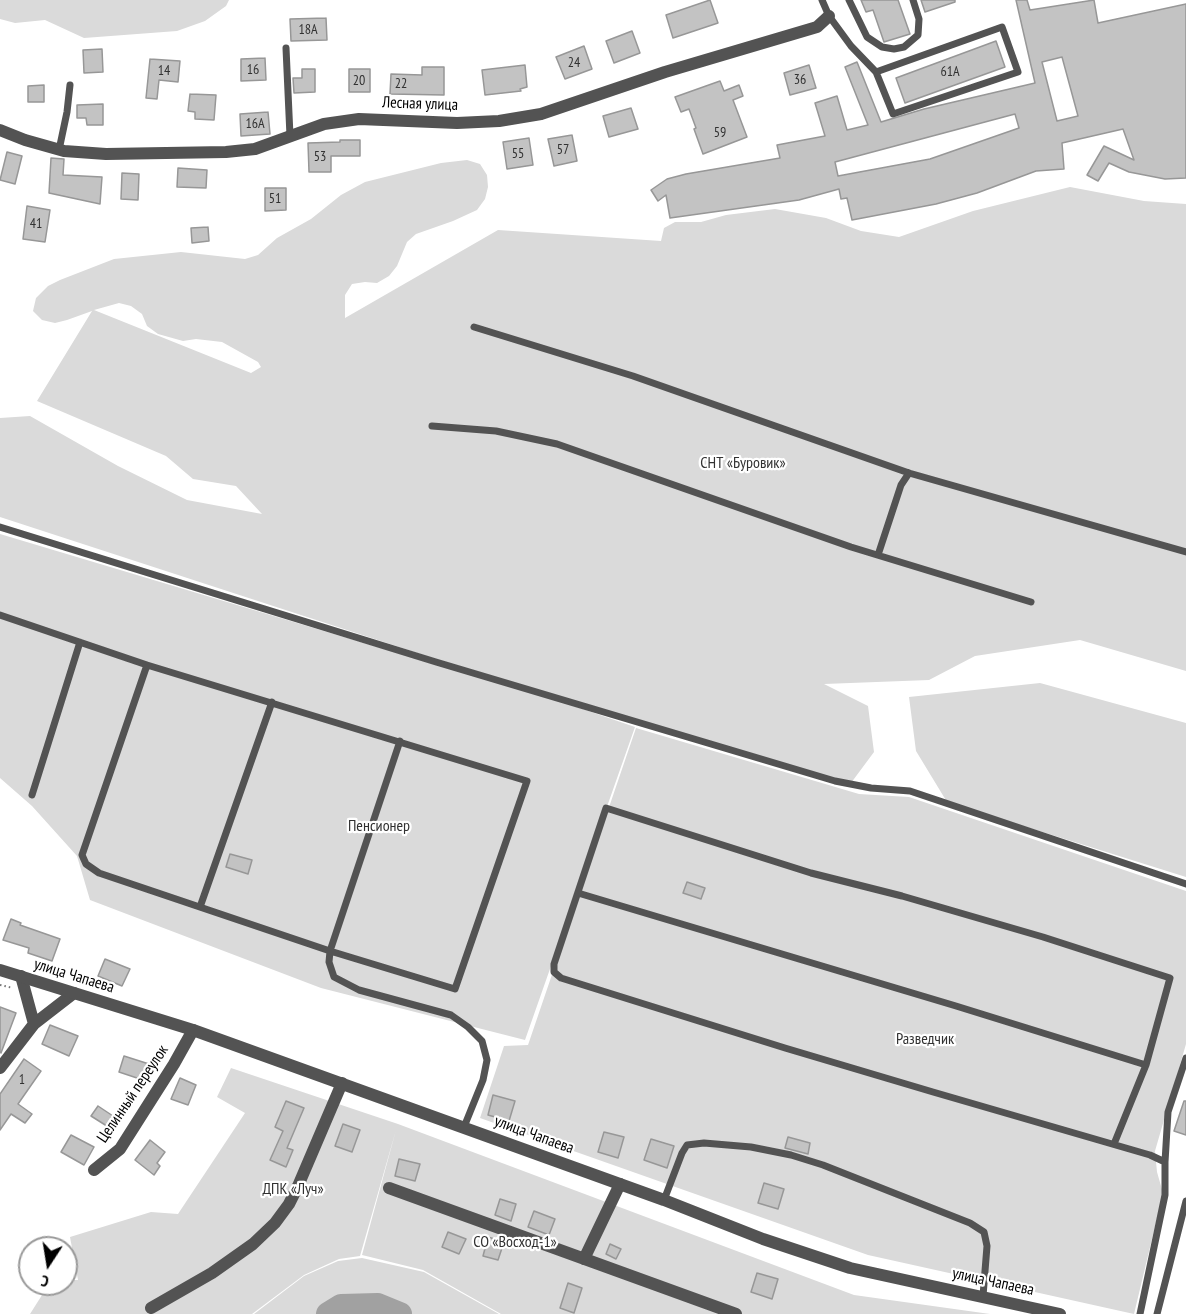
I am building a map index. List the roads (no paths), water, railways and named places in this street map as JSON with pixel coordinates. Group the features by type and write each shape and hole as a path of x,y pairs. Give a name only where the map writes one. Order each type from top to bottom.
{"street":[{"name":"Лесная улица","path":"0,130 59,150 106,154 226,152 255,149 324,124 358,119 457,123 499,121 541,114 665,72 817,27 830,16"},
{"name":"улица Чапаева","path":"0,970 193,1030 664,1200 763,1239 850,1268 1060,1314"},
{"path":"21,976 33,1024"},
{"path":"0,1068 33,1024 74,993"},
{"name":"Целинный переулок","path":"94,1170 120,1149 193,1030"},
{"path":"151,1308 212,1273 253,1244 275,1223 289,1204 298,1186 342,1083"},
{"path":"584,1259 620,1184"},
{"path":"388,1188 736,1314"}],"lane":[{"path":"822,0 851,46 876,72 893,114 1018,72 1002,27 876,72"},
{"path":"849,0 867,37 882,47 894,49 904,47 918,35 919,19 913,0"},
{"path":"286,48 290,136"},
{"path":"59,150 70,85"},
{"path":"474,327 633,376 909,473 1186,552"},
{"path":"432,426 496,431 557,444 878,555 1031,602"},
{"path":"878,555 901,485 909,473"},
{"path":"0,527 435,662 835,781 871,788 910,791 1186,884"},
{"path":"0,615 147,665 527,781 455,989 330,951 99,873 86,864 82,855 147,665"},
{"path":"32,795 80,642"},
{"path":"200,907 272,702"},
{"path":"400,741 330,951 329,962 334,977 359,990 452,1015 482,1041 487,1060 483,1080 464,1127"},
{"path":"1114,1144 1146,1065 1170,978 1043,937 902,896 811,873 606,808 554,964 554,972 561,978 1114,1144 1165,1162"},
{"path":"578,892 1146,1065"},
{"path":"1140,1314 1165,1195 1168,1112 1186,1058"},
{"path":"664,1200 687,1145 704,1143 751,1147 790,1155 823,1165 960,1219 984,1232 987,1246 983,1296"},
{"path":"1157,1314 1182,1231 1186,1201"}],"waterway":[{"path":"328,1314 341,1306 378,1305 400,1314"}],"park label":[{"name":"СНТ «Буровик»","path":"743,463"},
{"name":"Пенсионер","path":"379,826"},
{"name":"Разведчик","path":"925,1039"},
{"name":"ДПК «Луч»","path":"293,1189"},
{"name":"СО «Восход-1»","path":"515,1242"}]}
